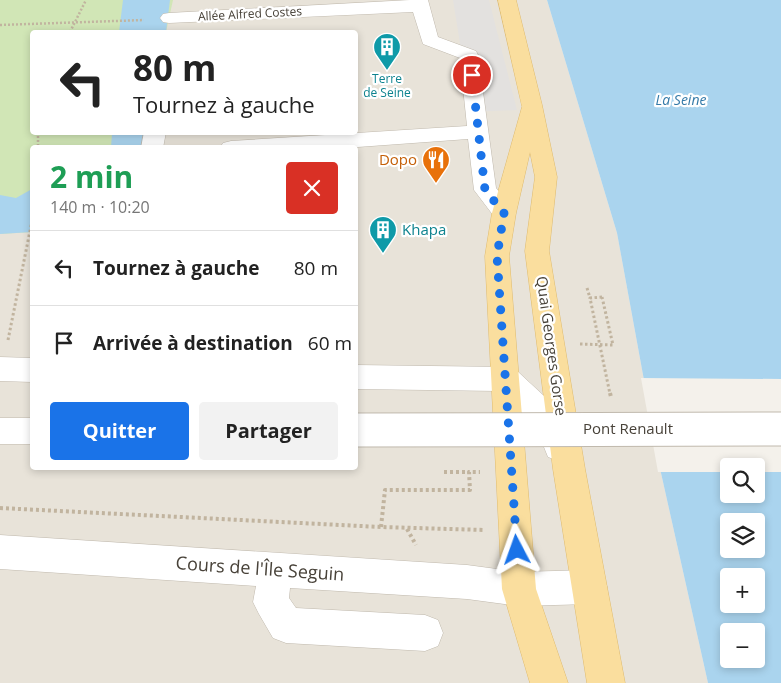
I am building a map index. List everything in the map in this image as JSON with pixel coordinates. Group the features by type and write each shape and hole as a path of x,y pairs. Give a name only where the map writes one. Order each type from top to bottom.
{"main road":[{"name":"Quai Georges Gorse","path":"507,0 532,105 546,177 537,251 569,469 606,683"},
{"name":"Quai Georges Gorse","path":"532,105 504,213 497,256 519,589 549,683"}],"street":[{"path":"170,22 183,0"},
{"path":"420,3 430,40 470,56 485,190 504,213"},
{"name":"Allée Alfred Costes","path":"170,22 420,3"},
{"path":"278,145 479,132"},
{"path":"2,357 30,369"},
{"path":"358,377 451,380 506,379 546,417 569,469"},
{"name":"Pont Renault","path":"358,430 781,429"},
{"path":"0,431 30,430"},
{"name":"Cours de l'Île Seguin","path":"0,552 467,582 519,589"},
{"path":"275,570 271,602 286,625 425,633"},
{"path":"519,589 590,587"}],"path":[{"path":"71,30 86,0"},
{"path":"0,25 114,21 170,22"},
{"path":"2,357 8,341 30,237"},
{"path":"588,288 613,406"},
{"path":"575,344 612,345 602,297 590,298"},
{"path":"444,472 469,472"},
{"path":"381,527 385,490 470,490"},
{"path":"0,508 381,527 516,531"}],"shaded area":[{"path":"0,0 547,0 617,233 661,473 708,683 0,683"},
{"path":"453,0 489,0 517,110 471,112"}],"green space":[{"path":"0,0 173,0 166,30 30,30 30,135 145,135 142,145 30,145 30,232 0,234"}],"water":[{"path":"123,0 170,0 166,30 119,30"},
{"name":"La Seine","path":"547,0 781,0 781,683 708,683 661,473 617,233"},
{"path":"112,135 145,135 142,145 111,145"},
{"path":"30,190 30,232 0,234 0,195 16,198"}],"pier":[{"path":"641,378 781,379 781,472 765,472 765,458 720,458 720,472 658,472"}],"place":[{"name":"Terre de Seine","path":"387,71"},
{"name":"Dopo","path":"436,184"},
{"name":"Khapa","path":"383,254"}],"route":[{"path":"472,75 485,190 504,213 497,256 517,550"}]}
